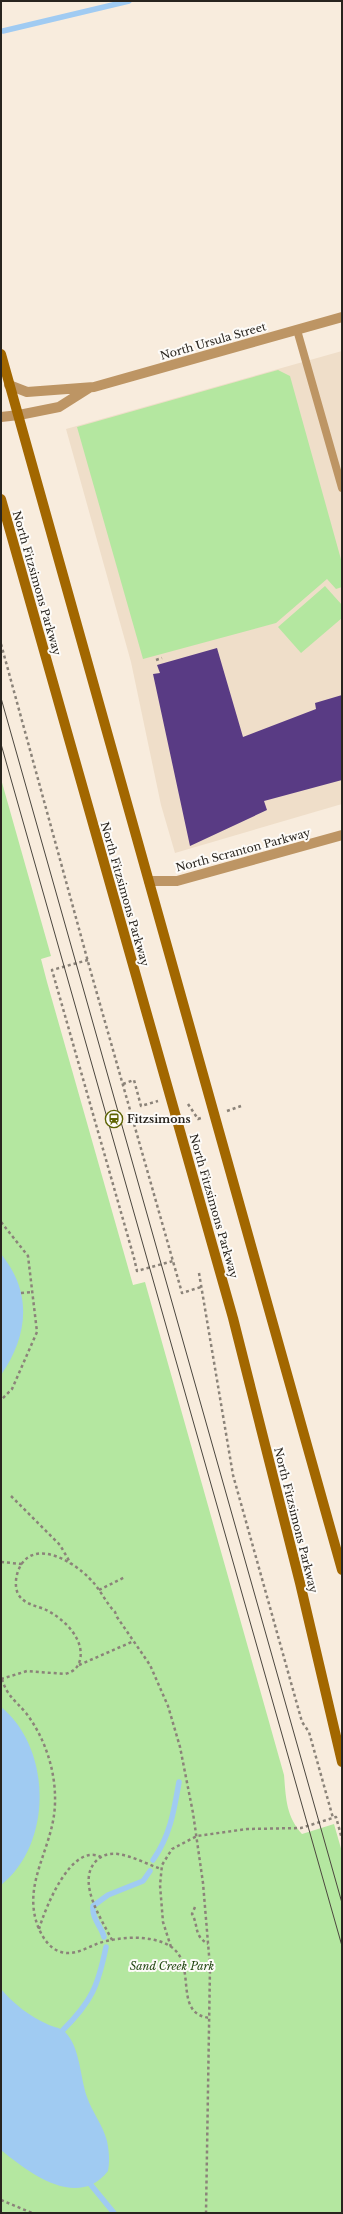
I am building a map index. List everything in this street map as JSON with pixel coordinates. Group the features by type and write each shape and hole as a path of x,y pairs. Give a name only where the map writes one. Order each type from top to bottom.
{"main road":[{"path":"1,354 342,1570"},
{"name":"North Fitzsimons Parkway","path":"1,499 233,1318 342,1762"}],"street":[{"name":"North Ursula Street","path":"9,385 27,392 90,387 342,317"},
{"name":"North Ursula Street","path":"1,416 19,415 59,406 90,387"},
{"name":"North Scranton Parkway","path":"148,881 177,881 342,835"}],"lane":[{"path":"297,330 342,488"}],"path":[{"path":"1,644 182,1293 201,1287"},
{"path":"156,660 162,658"},
{"path":"88,960 52,970 137,1271 173,1261"},
{"path":"123,1084 134,1080 141,1106 155,1102"},
{"path":"225,1111 241,1106"},
{"path":"1,1222 28,1256 37,1332 12,1389 1,1400"},
{"path":"199,1273 233,1475 302,1722 309,1732 333,1818"},
{"path":"21,1293 32,1292"},
{"path":"11,1496 60,1545 71,1564"},
{"path":"78,1665 80,1650 73,1633 60,1619 44,1609 26,1603 18,1594 16,1579 22,1564 30,1556 40,1553 55,1556 71,1564 89,1577 150,1665 168,1706 180,1747 197,1836 209,1944 211,2018 206,2213"},
{"path":"1,1562 22,1564"},
{"path":"99,1590 125,1577"},
{"path":"134,1641 78,1665 71,1672 65,1674 27,1671 1,1679 8,1695 25,1712 38,1732 50,1761 55,1789 51,1832 32,1896 32,1909 39,1929 49,1946 58,1951 67,1953 112,1940 144,1939 162,1942 171,1947"},
{"path":"211,2018 198,2015 192,2011 188,2002 183,1966 171,1947 161,1908 161,1869 164,1860 172,1849 197,1836 247,1829 301,1828 336,1817 342,1839"},
{"path":"39,1929 50,1899 64,1875 78,1861 87,1855 95,1854 101,1857"},
{"path":"112,1940 91,1893 90,1872 92,1865 106,1854 118,1854 161,1869"},
{"path":"195,1907 192,1914 200,1940 209,1944"},
{"path":"1,2200 32,2213"}],"shaded area":[{"path":"342,351 342,804 175,853 161,805 131,662 66,429"}],"green space":[{"path":"278,370 290,376 342,563 342,587 336,589 327,579 276,623 143,659 77,427"},
{"path":"325,586 342,605 342,618 301,653 278,627"},
{"name":"Sand Creek Park","path":"1,779 51,956 41,959 47,982 133,1285 145,1282 284,1775 286,1799 290,1813 302,1834 334,1824 342,1852 342,2213 1,2213"}],"water":[{"path":"1,1254 11,1269 18,1284 22,1299 23,1314 17,1345 1,1375"},
{"path":"1,1707 18,1725 30,1746 37,1771 40,1796 37,1821 30,1846 18,1867 1,1885"},
{"path":"1,1989 17,2005 40,2021 64,2031 73,2044 79,2062 87,2097 103,2129 108,2145 108,2171 96,2182 83,2187 68,2188 54,2184 39,2177 1,2150"}],"building":[{"path":"217,648 243,737 316,709 315,703 342,695 342,780 264,801 267,810 190,846 153,674 160,673 157,665"}],"waterway":[{"path":"3,31 129,1"},
{"path":"153,1860 164,1842 173,1813 179,1782"},
{"path":"104,1937 95,1919 93,1906 108,1895 143,1881 150,1871"},
{"path":"63,2030 81,2010 97,1983 106,1947"},
{"path":"91,2185 114,2213"}],"tram line":[{"path":"1,698 342,1903"},
{"path":"1,744 342,1946"}],"place":[{"name":"Fitzsimons","path":"114,1119"}]}
